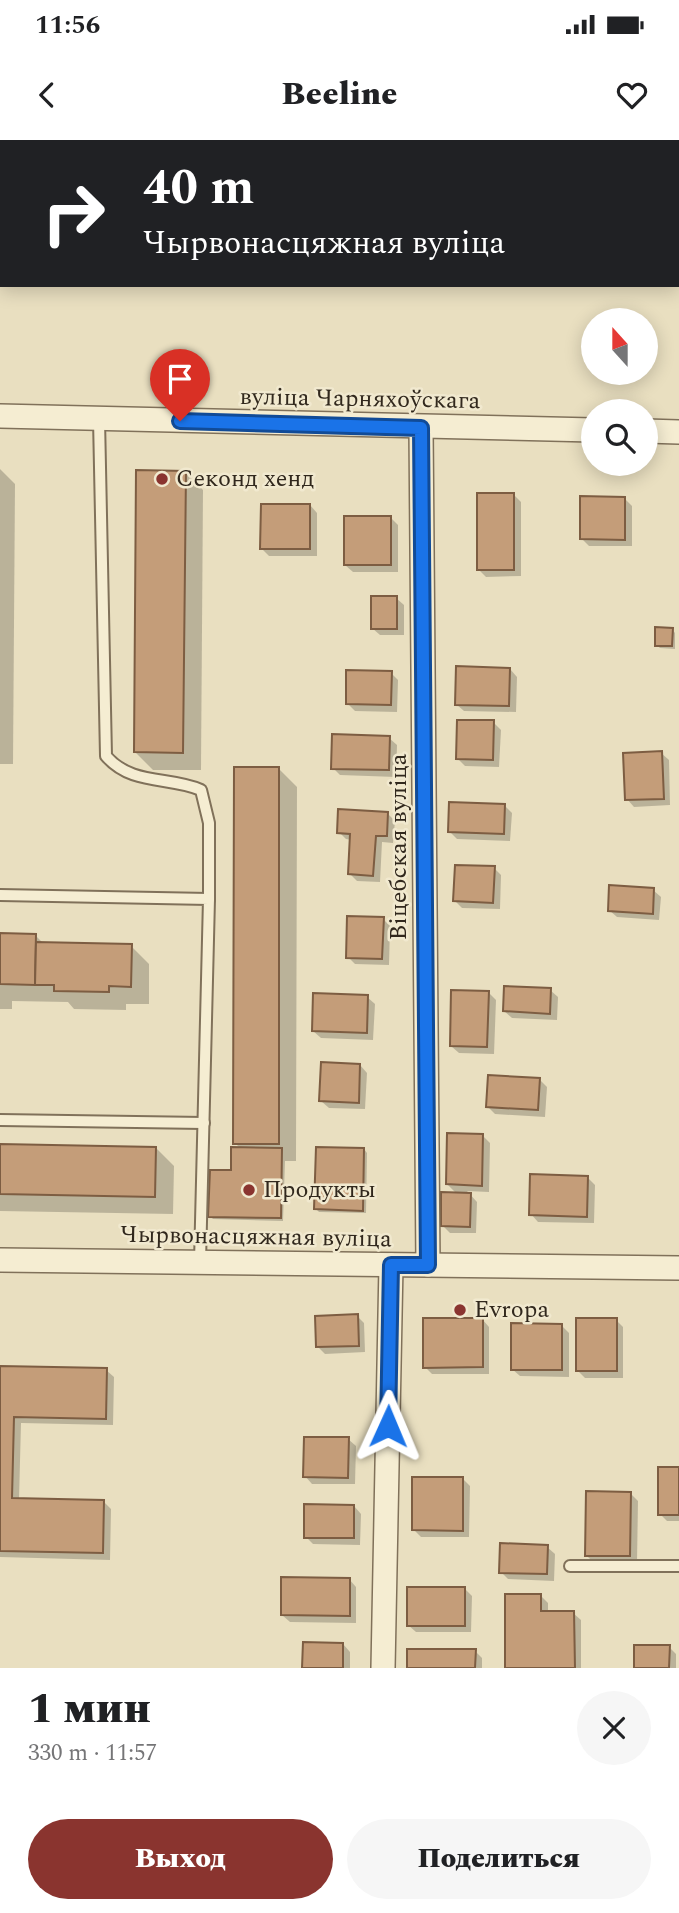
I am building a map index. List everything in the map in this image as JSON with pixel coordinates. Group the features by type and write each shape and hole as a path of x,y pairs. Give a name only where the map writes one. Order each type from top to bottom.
{"street":[{"name":"вуліца Чарняхоўскага","path":"0,416 581,430"},
{"name":"Віцебская вуліца","path":"421,428 428,1265"},
{"path":"658,431 679,432"},
{"name":"Чырвонасцяжная вуліца","path":"0,1260 679,1268"},
{"path":"383,1668 391,1265"}],"lane":[{"path":"99,419 106,756 114,765 145,779 186,783 201,790 209,823 200,1262"},
{"path":"0,895 209,898"},
{"path":"0,1120 204,1123"},
{"path":"570,1566 679,1566"}],"building":[{"path":"136,470 186,471 183,753 134,752"},
{"path":"477,493 514,493 514,570 477,570"},
{"path":"580,496 625,497 625,540 580,539"},
{"path":"261,504 310,504 310,549 260,549"},
{"path":"344,516 391,516 391,565 344,565"},
{"path":"371,596 397,596 397,629 371,629"},
{"path":"655,627 673,628 672,646 655,646"},
{"path":"456,666 510,668 509,706 455,705"},
{"path":"346,670 392,671 391,705 346,704"},
{"path":"457,720 494,720 493,760 456,759"},
{"path":"332,734 390,736 389,770 331,769"},
{"path":"662,751 664,799 625,800 623,753"},
{"path":"234,767 279,767 279,1144 233,1144"},
{"path":"449,802 505,804 504,834 448,832"},
{"path":"338,809 388,812 387,836 376,836 373,876 348,874 350,834 337,833"},
{"path":"455,865 495,866 493,903 453,901"},
{"path":"609,885 654,888 653,914 608,911"},
{"path":"347,916 384,917 382,959 346,958"},
{"path":"0,933 36,934 35,985 0,984"},
{"path":"36,942 132,944 131,987 109,986 109,992 54,991 54,985 35,985"},
{"path":"504,986 551,988 550,1014 503,1011"},
{"path":"451,990 489,991 487,1047 450,1046"},
{"path":"313,993 368,995 367,1033 312,1031"},
{"path":"321,1062 360,1064 359,1103 319,1101"},
{"path":"488,1075 540,1078 538,1110 486,1107"},
{"path":"447,1133 483,1134 482,1186 446,1184"},
{"path":"0,1144 156,1147 155,1197 0,1194"},
{"path":"231,1147 282,1148 281,1218 208,1217 210,1170 231,1170"},
{"path":"316,1147 364,1148 363,1211 314,1209"},
{"path":"530,1174 588,1176 587,1217 529,1215"},
{"path":"441,1192 471,1193 470,1227 441,1226"},
{"path":"358,1314 359,1346 316,1347 315,1316"},
{"path":"423,1318 483,1318 483,1367 423,1368"},
{"path":"576,1318 617,1318 617,1371 576,1371"},
{"path":"511,1323 562,1324 562,1370 511,1370"},
{"path":"0,1366 107,1368 106,1419 14,1417 12,1498 104,1500 103,1553 0,1551"},
{"path":"304,1437 349,1437 348,1478 303,1477"},
{"path":"658,1467 679,1467 679,1515 658,1515"},
{"path":"412,1477 463,1477 463,1531 412,1530"},
{"path":"586,1491 631,1492 630,1556 585,1556"},
{"path":"304,1504 354,1505 354,1538 304,1538"},
{"path":"500,1543 548,1545 547,1574 499,1573"},
{"path":"281,1577 350,1578 350,1616 281,1615"},
{"path":"407,1587 465,1587 465,1626 407,1626"},
{"path":"505,1594 541,1594 541,1611 574,1611 575,1668 505,1668"},
{"path":"303,1642 343,1643 343,1668 302,1668"},
{"path":"634,1645 670,1645 669,1668 634,1668"},
{"path":"407,1649 476,1649 475,1668 407,1668"}],"place":[{"name":"Секонд хенд","path":"162,479"},
{"name":"Продукты","path":"249,1190"},
{"name":"Evropa","path":"460,1310"}],"route":[{"path":"180,421 421,428 428,1265 391,1265 388,1426"}]}
